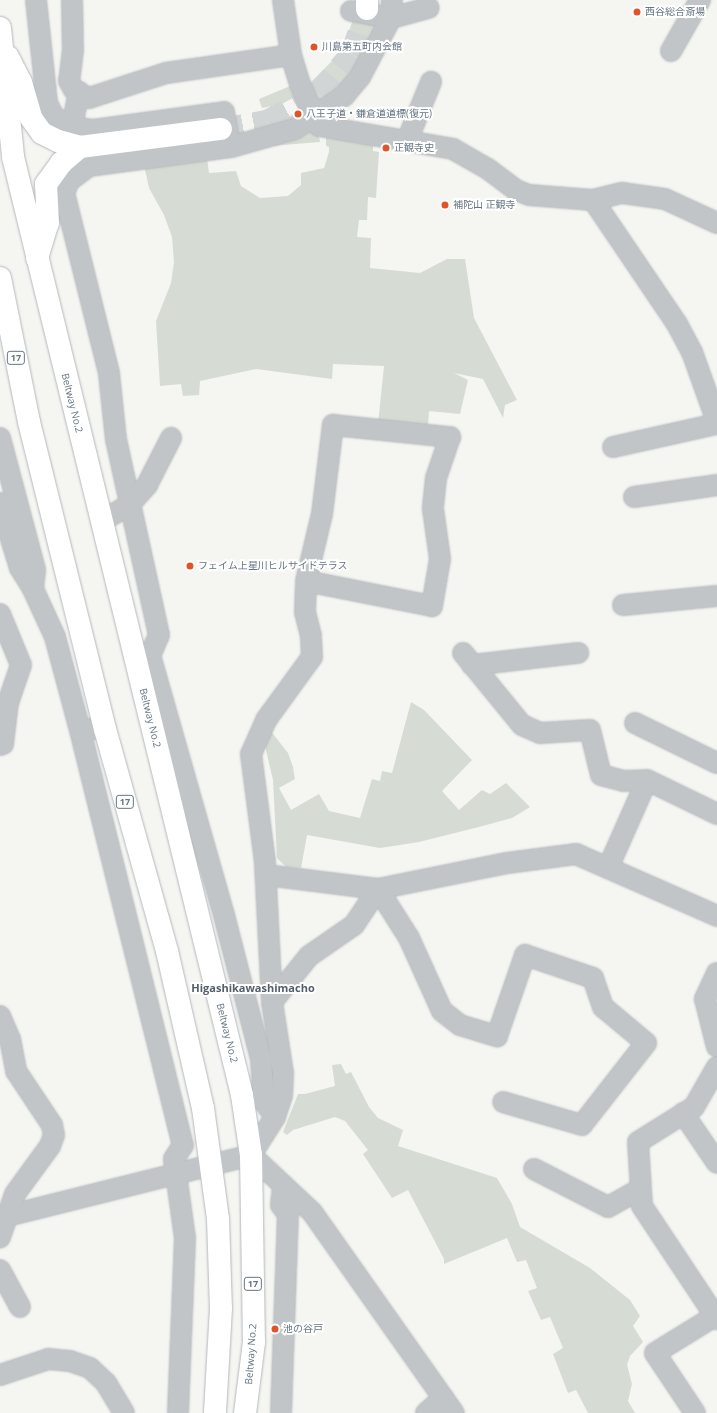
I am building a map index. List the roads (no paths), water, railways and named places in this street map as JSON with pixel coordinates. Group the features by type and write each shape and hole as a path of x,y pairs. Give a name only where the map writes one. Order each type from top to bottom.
{"main road":[{"path":"1,38 21,82 31,118 42,133 58,141 80,147 226,138"},
{"name":"Beltway No.2","path":"1,38 13,157 242,1095 251,1155 254,1342 246,1413"},
{"path":"37,258 48,223 46,184 61,163 80,147"},
{"name":"17","path":"0,278 29,422 105,729 167,951 203,1108 218,1219 221,1308 215,1413"}],"street":[{"path":"36,0 54,117 72,127 93,130 224,112 226,138"},
{"path":"72,0 73,50 69,81 78,92 89,98 166,73 291,55"},
{"path":"283,0 291,55 300,84 319,126 453,149 488,169 516,190 529,195 592,200 622,193 665,199 717,222"},
{"path":"671,51 700,0"},
{"path":"362,7 392,9 429,8"},
{"path":"275,1118 264,1101 261,1059 225,920 150,656 159,635 132,504 116,440 109,373 64,193 69,181 89,166 226,138 287,131 314,117 344,96 360,77 392,9"},
{"path":"51,90 52,72 70,70"},
{"path":"406,141 431,82"},
{"path":"72,127 78,92"},
{"path":"592,200 676,324 692,352 717,423 614,447"},
{"path":"7,1216 177,1172 212,1166 251,1155 275,1118 282,1095 283,1073 272,1002 266,875 251,754 266,720 312,657 311,636 305,612 306,581 322,514 333,425 450,437 436,478 433,509 440,559 432,606 306,581"},
{"path":"0,438 35,570 33,589"},
{"path":"101,522 132,504 148,485 171,438"},
{"path":"634,497 717,485"},
{"path":"0,503 20,568 33,589 55,637 80,730 103,830 175,1105 183,1145 174,1158 185,1238 178,1413"},
{"path":"623,605 717,596"},
{"path":"0,614 21,665 8,702 3,744 0,745"},
{"path":"578,653 467,659 522,725 540,733 590,730 601,776 623,781 647,780 717,814"},
{"path":"635,723 717,763"},
{"path":"80,730 105,729"},
{"path":"608,868 647,780"},
{"path":"266,875 378,889 508,863 576,854 717,916"},
{"path":"272,1002 309,956 354,925 378,889"},
{"path":"378,889 409,938 442,1011 460,1025 497,1036 525,955 593,978 604,1006 646,1043 582,1125 503,1102"},
{"path":"717,973 705,999 717,1047"},
{"path":"0,1016 10,1039 16,1071 52,1125 54,1135 50,1146 15,1194 0,1237"},
{"path":"695,1413 655,1353 716,1318 642,1206 638,1142 694,1106 717,1068"},
{"path":"683,1113 717,1163"},
{"path":"251,1155 312,1212 449,1406 426,1413"},
{"path":"534,1169 608,1207 640,1189"},
{"path":"281,1413 288,1214 281,1205 283,1185"},
{"path":"0,1270 20,1307"},
{"path":"0,1375 48,1359 70,1361 90,1368 106,1382 124,1413"}],"tunnel":[{"path":"221,129 267,121 318,93 351,54 367,9"}],"place":[{"name":"西谷総合斎場","path":"637,12"},
{"name":"川島第五町内会館","path":"314,47"},
{"name":"八王子道・鎌倉道道標(復元)","path":"298,114"},
{"name":"正観寺史","path":"386,148"},
{"name":"補陀山 正観寺","path":"445,205"},
{"name":"フェイム上星川ヒルサイドテラス","path":"190,566"},
{"name":"池の谷戸","path":"275,1329"}],"district":[{"name":"Higashikawashimacho","path":"253,988"}]}
